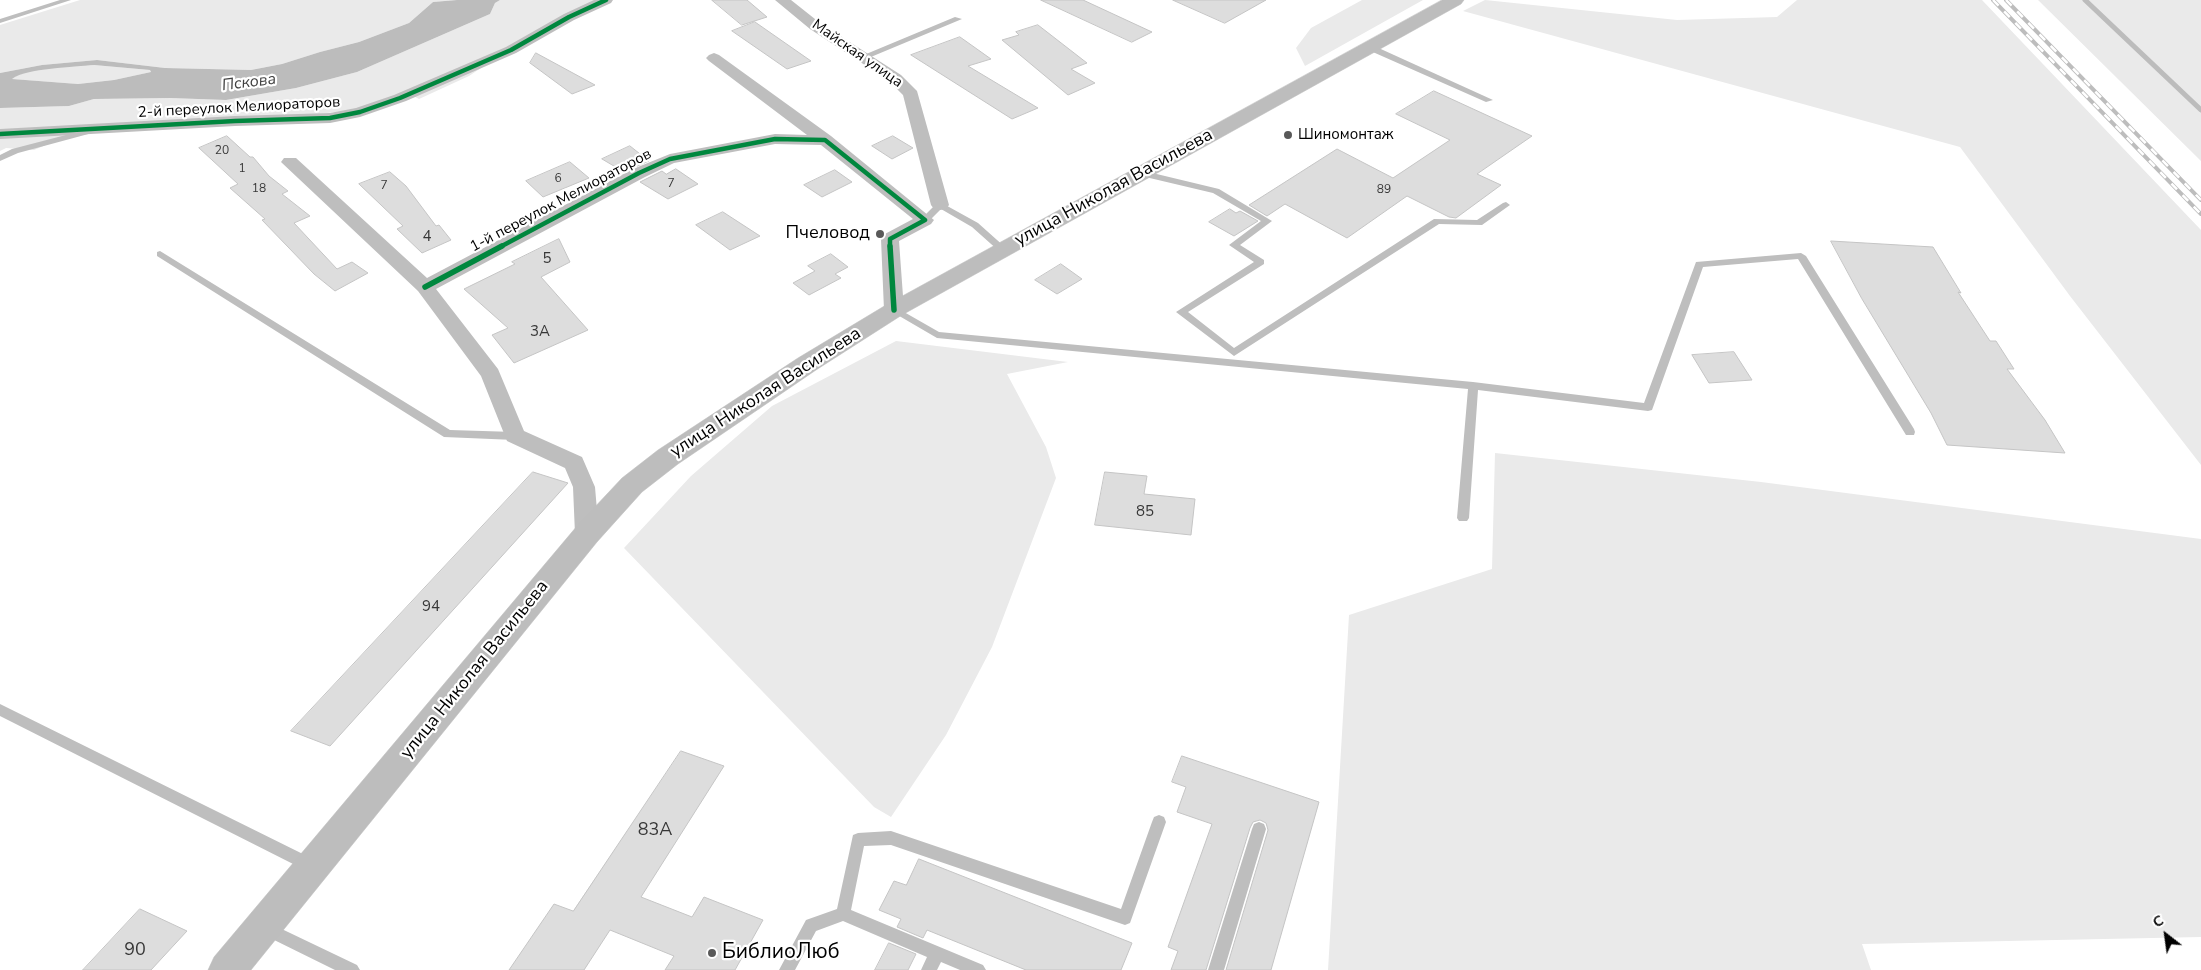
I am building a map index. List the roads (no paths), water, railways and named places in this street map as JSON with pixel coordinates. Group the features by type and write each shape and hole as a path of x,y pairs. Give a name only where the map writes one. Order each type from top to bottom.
{"main road":[{"name":"улица Николая Васильева","path":"227,970 262,926 314,867 587,534 632,485 668,457 807,364 894,310 1455,0"}],"street":[{"name":"2-й переулок Мелиораторов","path":"0,134 330,118 360,112 400,98 511,50 569,17 606,0"},
{"name":"Майская улица","path":"782,0 815,26 895,78 911,94 940,205"},
{"path":"714,58 825,140 925,220 890,239 894,310"},
{"name":"1-й переулок Мелиораторов","path":"425,288 639,173 670,159 775,139 825,140"},
{"path":"290,162 425,288 491,374 515,436 574,463 584,487 587,534"}],"lane":[{"path":"0,21 67,0"},
{"path":"863,57 958,19"},
{"path":"1369,48 1488,100"},
{"path":"0,158 15,151 100,128"},
{"path":"1140,173 1216,191 1267,221 1234,245 1262,262 1181,312 1234,353 1437,221 1479,223 1506,205"},
{"path":"925,220 940,205 975,225 1003,250"},
{"path":"160,254 448,434 515,436"},
{"path":"894,310 937,335 1473,386 1648,407 1699,264 1802,256 1910,432"},
{"path":"1463,518 1473,386"},
{"path":"0,710 314,867"},
{"path":"843,914 858,840 891,838 1125,918 1159,822"},
{"path":"1216,970 1259,829"},
{"path":"787,970 811,925 843,914 978,970"},
{"path":"262,926 352,970"},
{"path":"929,970 937,953"}],"water":[{"name":"Пскова","path":"500,0 495,3 490,14 357,72 296,88 226,100 170,98 94,99 69,106 0,108 0,73 42,65 97,60 165,68 251,70 282,64 359,42 409,23 433,2","holes":["94,65 150,70 151,72 114,80 78,84 12,79 28,72 63,67"]}],"waterway":[{"path":"2085,0 2201,110"}],"railway":[{"path":"1993,0 2201,214"},
{"path":"2006,0 2201,200"}],"place":[{"name":"Шиномонтаж","path":"1288,135"},
{"name":"Пчеловод","path":"880,234"},
{"name":"БиблиоЛюб","path":"712,953"}]}
